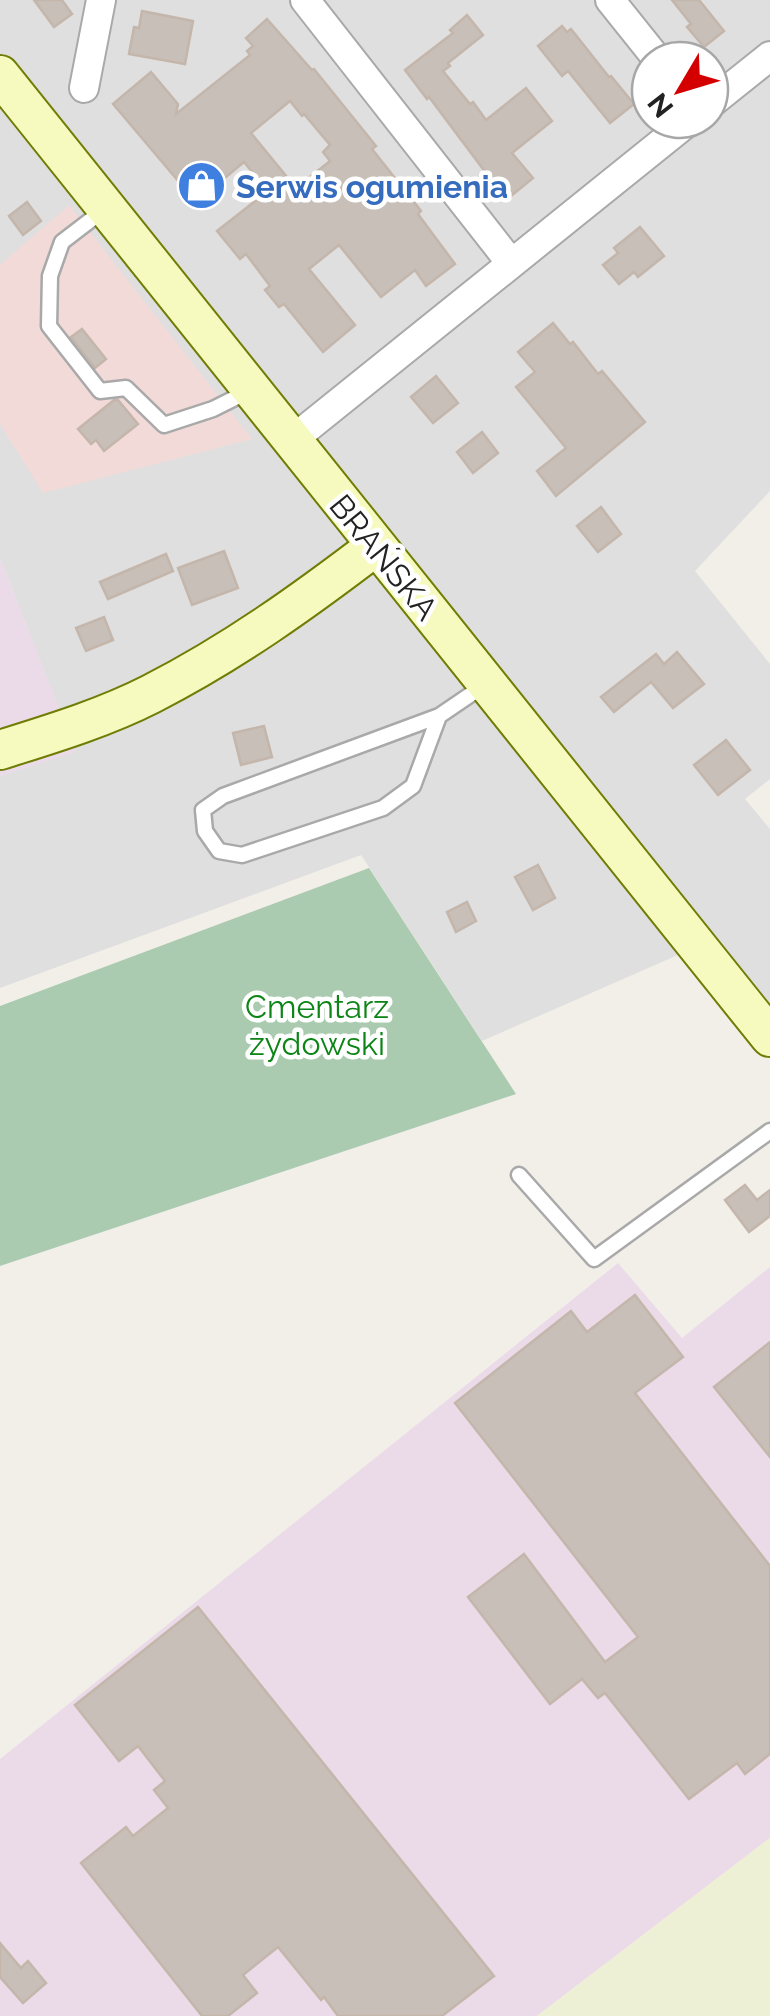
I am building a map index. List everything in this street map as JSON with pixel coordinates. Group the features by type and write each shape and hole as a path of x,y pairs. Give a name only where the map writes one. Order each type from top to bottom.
{"street":[{"path":"84,88 101,0"},
{"path":"305,0 511,263"},
{"path":"610,0 642,40"},
{"path":"730,88 770,56"},
{"name":"BRAŃSKA","path":"0,75 770,1037"},
{"path":"292,441 665,140"},
{"path":"0,750 149,696 248,640 376,546"}],"lane":[{"path":"106,208 62,242 50,276 49,326 100,390 126,388 164,425 252,390"},
{"path":"439,716 413,786 382,808 242,855 220,851 205,831 203,810 223,796 439,716 486,684"},
{"path":"519,1175 594,1259 770,1131"}],"shaded area":[{"path":"0,0 770,0 770,491 695,571 770,664 770,779 745,799 770,829 770,1010 712,940 482,1041 361,855 0,988 0,776 75,751 0,558"},
{"path":"69,205 252,439 43,493 0,424 0,265"},
{"path":"0,558 76,752 0,776"},
{"path":"618,1263 682,1338 770,1267 770,1838 537,2016 0,2016 0,1759"}],"green space":[{"name":"Cmentarz żydowski","path":"369,868 516,1094 0,1266 0,1006"},
{"path":"770,1838 770,2016 537,2016"}],"building":[{"path":"34,0 62,0 72,14 54,27"},
{"path":"672,0 699,0 724,31 713,40 698,40 687,27 691,24"},
{"path":"142,11 193,21 185,64 129,54 134,27 139,28"},
{"path":"467,15 483,35 443,71 486,120 526,88 552,121 512,153 533,178 511,196 502,185 498,189 405,70 453,33 450,30"},
{"path":"267,19 314,69 376,146 372,149 421,211 418,214 455,264 426,286 415,270 381,297 339,245 309,269 355,325 323,352 284,304 279,307 265,290 270,286 246,254 240,259 217,231 268,191 244,162 196,202 113,104 151,72 178,104 176,114 250,55 247,51 253,46 246,38","holes":["290,101 330,145 323,152 330,161 296,188 251,133"]},
{"path":"562,26 567,32 571,29 630,99 630,107 610,123 568,71 562,76 538,46"},
{"path":"27,202 41,221 23,235 9,216"},
{"path":"640,227 664,256 638,277 634,272 619,284 603,265 618,253 614,248"},
{"path":"553,323 598,374 602,371 645,422 556,496 537,471 566,448 516,387 535,372 518,352"},
{"path":"82,329 106,359 95,368 71,337"},
{"path":"436,376 458,403 433,423 411,397"},
{"path":"114,400 138,424 104,451 96,440 91,444 78,429"},
{"path":"482,432 498,453 473,473 457,452"},
{"path":"601,507 621,534 598,552 577,526"},
{"path":"224,551 238,588 192,605 178,568"},
{"path":"166,554 173,571 108,599 100,582"},
{"path":"104,617 113,640 86,651 76,628"},
{"path":"677,652 704,684 673,708 651,682 614,712 601,697 656,654 664,664"},
{"path":"264,726 272,757 241,765 233,733"},
{"path":"726,740 750,770 718,795 694,765"},
{"path":"538,865 555,898 533,910 515,877"},
{"path":"467,902 476,921 456,932 447,912"},
{"path":"745,1185 757,1200 770,1190 770,1216 749,1232 725,1200"},
{"path":"635,1295 683,1357 635,1393 770,1566 770,1754 745,1774 737,1763 689,1799 605,1693 598,1698 582,1679 550,1704 468,1597 524,1554 605,1662 638,1637 455,1403 571,1311 587,1332"},
{"path":"770,1342 770,1457 714,1387"},
{"path":"198,1607 494,1976 442,2016 338,2016 278,1947 243,1975 257,1993 228,2016 202,2016 81,1863 126,1827 133,1836 168,1808 154,1790 165,1781 138,1746 119,1761 75,1705"},
{"path":"0,1943 21,1968 28,1961 46,1983 23,2003 0,1977"}],"place":[{"name":"Serwis ogumienia","path":"201,186"}]}
